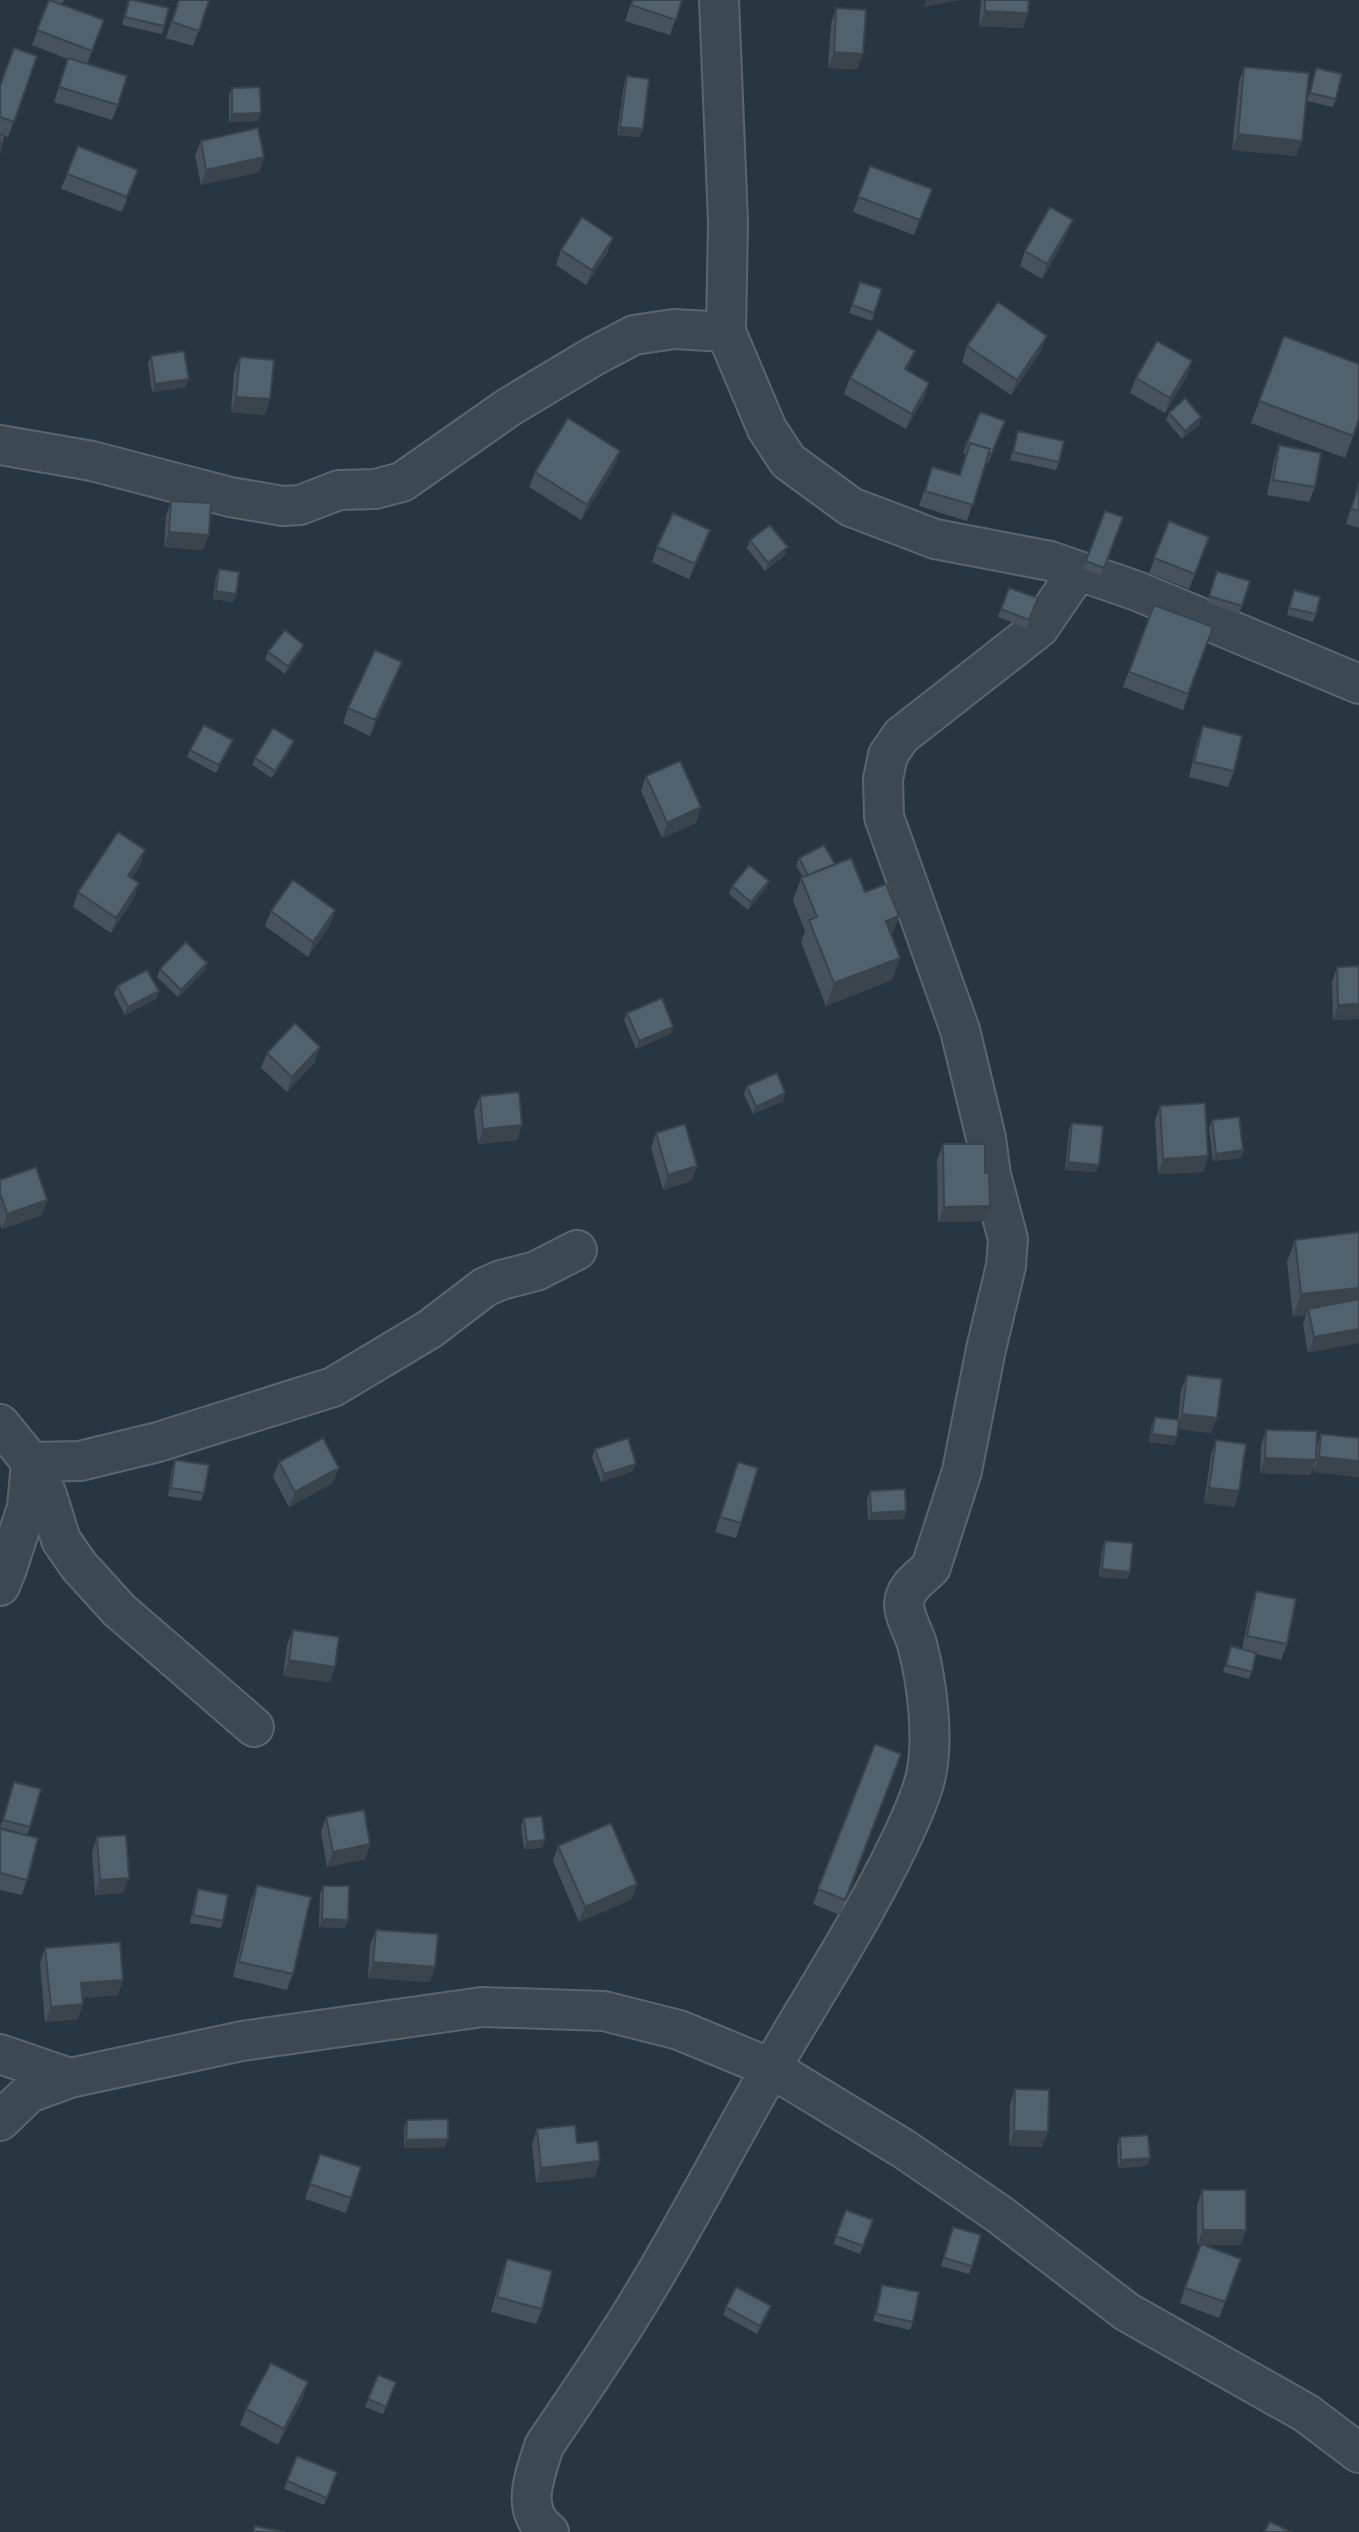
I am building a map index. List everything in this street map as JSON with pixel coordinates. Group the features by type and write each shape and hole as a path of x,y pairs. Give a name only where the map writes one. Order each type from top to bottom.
{"street":[{"path":"719,0 728,222 726,332 767,429 788,461 851,507 935,539 1050,561 1137,591 1359,684"},
{"path":"0,445 92,461 230,497 283,506 300,505 339,490 375,489 402,482 509,407 634,335 674,328 726,332"},
{"path":"549,2532 541,2526 530,2508 544,2446 640,2301 771,2068 817,1995 869,1903 910,1819 926,1776 929,1737 924,1681 917,1644 904,1606 906,1594 913,1583 922,1578 931,1567 962,1471 986,1349 1006,1266 1008,1239 991,1175 986,1138 960,1030 884,817 884,779 888,755 901,736 1039,628 1078,571"},
{"path":"31,1462 79,1461 106,1455 158,1442 333,1387 430,1329 485,1287 536,1271 577,1250"},
{"path":"0,1424 31,1462 47,1496 61,1540 79,1566 119,1610 254,1727"},
{"path":"0,1586 27,1507 31,1462"},
{"path":"0,2121 29,2093 70,2078 242,2040 482,2007 604,2011 679,2030 771,2068 904,2149 999,2214 1127,2312 1306,2413 1359,2453"},
{"path":"0,2054 70,2078"}],"building":[{"path":"49,0 104,20 92,51 37,30"},
{"path":"129,0 169,8 164,26 125,17"},
{"path":"179,0 209,0 199,31 172,22"},
{"path":"633,0 682,0 676,20 631,5"},
{"path":"985,0 1029,0 1028,13 985,11"},
{"path":"836,8 866,10 863,54 834,52"},
{"path":"14,48 37,56 14,122 0,117 0,86"},
{"path":"68,58 127,76 118,105 59,87"},
{"path":"1244,67 1309,73 1302,141 1238,134"},
{"path":"1316,68 1342,74 1336,99 1310,93"},
{"path":"627,76 649,79 643,129 620,127"},
{"path":"260,87 261,113 232,114 232,88"},
{"path":"258,128 264,157 206,170 201,141"},
{"path":"0,134 4,135 0,153"},
{"path":"78,146 138,170 127,197 67,174"},
{"path":"870,166 932,189 920,220 858,197"},
{"path":"1050,207 1073,220 1047,264 1025,251"},
{"path":"582,217 613,238 592,270 561,250"},
{"path":"860,282 882,289 874,313 852,305"},
{"path":"998,302 1047,336 1017,380 967,346"},
{"path":"878,329 915,351 905,369 929,383 912,414 850,378"},
{"path":"1284,336 1359,364 1359,419 1353,436 1259,401"},
{"path":"1157,341 1192,361 1170,398 1136,378"},
{"path":"184,351 189,379 155,384 151,356"},
{"path":"240,357 274,360 270,399 236,397"},
{"path":"1185,398 1201,417 1185,431 1169,413"},
{"path":"980,412 1005,421 991,455 988,454 990,449 970,443 969,447 966,445"},
{"path":"568,418 620,451 587,505 535,472"},
{"path":"1018,431 1064,441 1059,462 1013,452"},
{"path":"970,443 990,449 973,505 925,491 932,467 960,475"},
{"path":"1279,445 1321,453 1315,487 1273,480"},
{"path":"1359,484 1359,511 1351,509"},
{"path":"171,501 211,503 209,535 169,532"},
{"path":"1105,511 1123,517 1104,568 1086,561"},
{"path":"673,513 710,530 695,564 657,547"},
{"path":"1169,521 1209,537 1195,574 1154,558"},
{"path":"770,525 788,547 768,563 750,540"},
{"path":"219,569 239,572 236,594 216,591"},
{"path":"1217,571 1250,581 1242,606 1209,596"},
{"path":"1009,588 1038,598 1029,620 1001,609"},
{"path":"1294,590 1320,597 1316,614 1289,608"},
{"path":"1154,605 1213,627 1188,694 1129,672"},
{"path":"285,630 304,645 288,666 268,652"},
{"path":"375,650 402,662 375,720 348,708"},
{"path":"204,725 233,740 219,765 190,750"},
{"path":"1203,726 1242,736 1234,771 1194,762"},
{"path":"273,728 294,741 275,771 255,758"},
{"path":"680,761 701,807 667,823 646,776"},
{"path":"118,832 145,850 128,876 139,883 116,918 78,892"},
{"path":"824,845 835,864 808,875 799,858"},
{"path":"851,858 865,892 886,884 899,916 886,921 900,958 834,983 809,920 817,917 801,878"},
{"path":"749,865 769,881 751,902 732,886"},
{"path":"293,880 335,910 313,942 271,911"},
{"path":"186,942 207,963 181,990 160,969"},
{"path":"1359,966 1359,1004 1338,1005 1337,967"},
{"path":"147,970 159,991 128,1007 117,986"},
{"path":"662,998 673,1027 639,1041 627,1013"},
{"path":"295,1023 320,1047 292,1077 267,1053"},
{"path":"777,1073 785,1093 756,1107 747,1086"},
{"path":"519,1092 522,1125 483,1129 480,1096"},
{"path":"1205,1103 1208,1156 1163,1159 1160,1106"},
{"path":"1239,1117 1243,1150 1216,1154 1212,1120"},
{"path":"1072,1123 1103,1126 1099,1165 1068,1162"},
{"path":"685,1124 697,1166 668,1175 656,1133"},
{"path":"943,1144 985,1144 985,1173 989,1173 990,1206 944,1207"},
{"path":"36,1167 47,1200 7,1214 0,1193 0,1180"},
{"path":"1359,1232 1359,1288 1301,1294 1295,1240"},
{"path":"1359,1299 1359,1329 1314,1337 1308,1309"},
{"path":"1187,1375 1222,1379 1217,1418 1182,1414"},
{"path":"1155,1417 1179,1420 1177,1437 1152,1434"},
{"path":"1266,1430 1317,1431 1316,1460 1265,1458"},
{"path":"1321,1434 1359,1438 1359,1461 1319,1457"},
{"path":"323,1438 339,1468 295,1492 279,1462"},
{"path":"628,1438 636,1464 604,1474 595,1449"},
{"path":"1216,1440 1246,1444 1239,1491 1209,1488"},
{"path":"175,1460 209,1465 204,1493 171,1488"},
{"path":"738,1462 758,1468 741,1523 720,1517"},
{"path":"905,1489 906,1511 871,1513 870,1491"},
{"path":"1105,1541 1133,1543 1130,1572 1102,1569"},
{"path":"1256,1591 1296,1599 1287,1644 1247,1636"},
{"path":"293,1630 339,1637 335,1667 289,1660"},
{"path":"1231,1646 1256,1653 1252,1672 1226,1665"},
{"path":"875,1744 901,1754 845,1900 818,1889"},
{"path":"14,1782 41,1789 30,1827 3,1820"},
{"path":"364,1810 370,1844 333,1852 326,1817"},
{"path":"542,1816 545,1840 527,1842 524,1818"},
{"path":"611,1823 637,1884 585,1907 558,1846"},
{"path":"0,1829 38,1838 27,1880 0,1873"},
{"path":"126,1835 129,1878 100,1880 97,1837"},
{"path":"257,1885 311,1897 293,1974 239,1962"},
{"path":"323,1886 349,1886 348,1920 322,1919"},
{"path":"198,1889 228,1895 223,1921 193,1915"},
{"path":"376,1930 438,1934 435,1967 373,1962"},
{"path":"120,1942 123,1980 81,1983 83,2004 51,2007 45,1948"},
{"path":"1015,2089 1049,2090 1048,2132 1014,2131"},
{"path":"448,2119 448,2139 406,2140 407,2120"},
{"path":"575,2125 577,2143 598,2141 600,2161 541,2168 537,2129"},
{"path":"1148,2135 1150,2158 1121,2160 1120,2137"},
{"path":"320,2154 361,2167 351,2198 310,2184"},
{"path":"1202,2190 1246,2190 1246,2230 1203,2230"},
{"path":"846,2210 873,2220 863,2246 836,2236"},
{"path":"953,2227 981,2235 972,2266 944,2258"},
{"path":"1201,2244 1241,2259 1225,2302 1185,2288"},
{"path":"507,2259 552,2271 542,2309 497,2297"},
{"path":"882,2285 919,2292 913,2322 876,2314"},
{"path":"736,2287 771,2306 760,2326 726,2307"},
{"path":"271,2363 308,2382 284,2429 246,2409"},
{"path":"378,2375 396,2382 386,2407 368,2399"},
{"path":"297,2456 337,2472 327,2498 287,2481"},
{"path":"1270,2522 1291,2532 1264,2532"},
{"path":"255,2526 285,2532 253,2532"}]}
